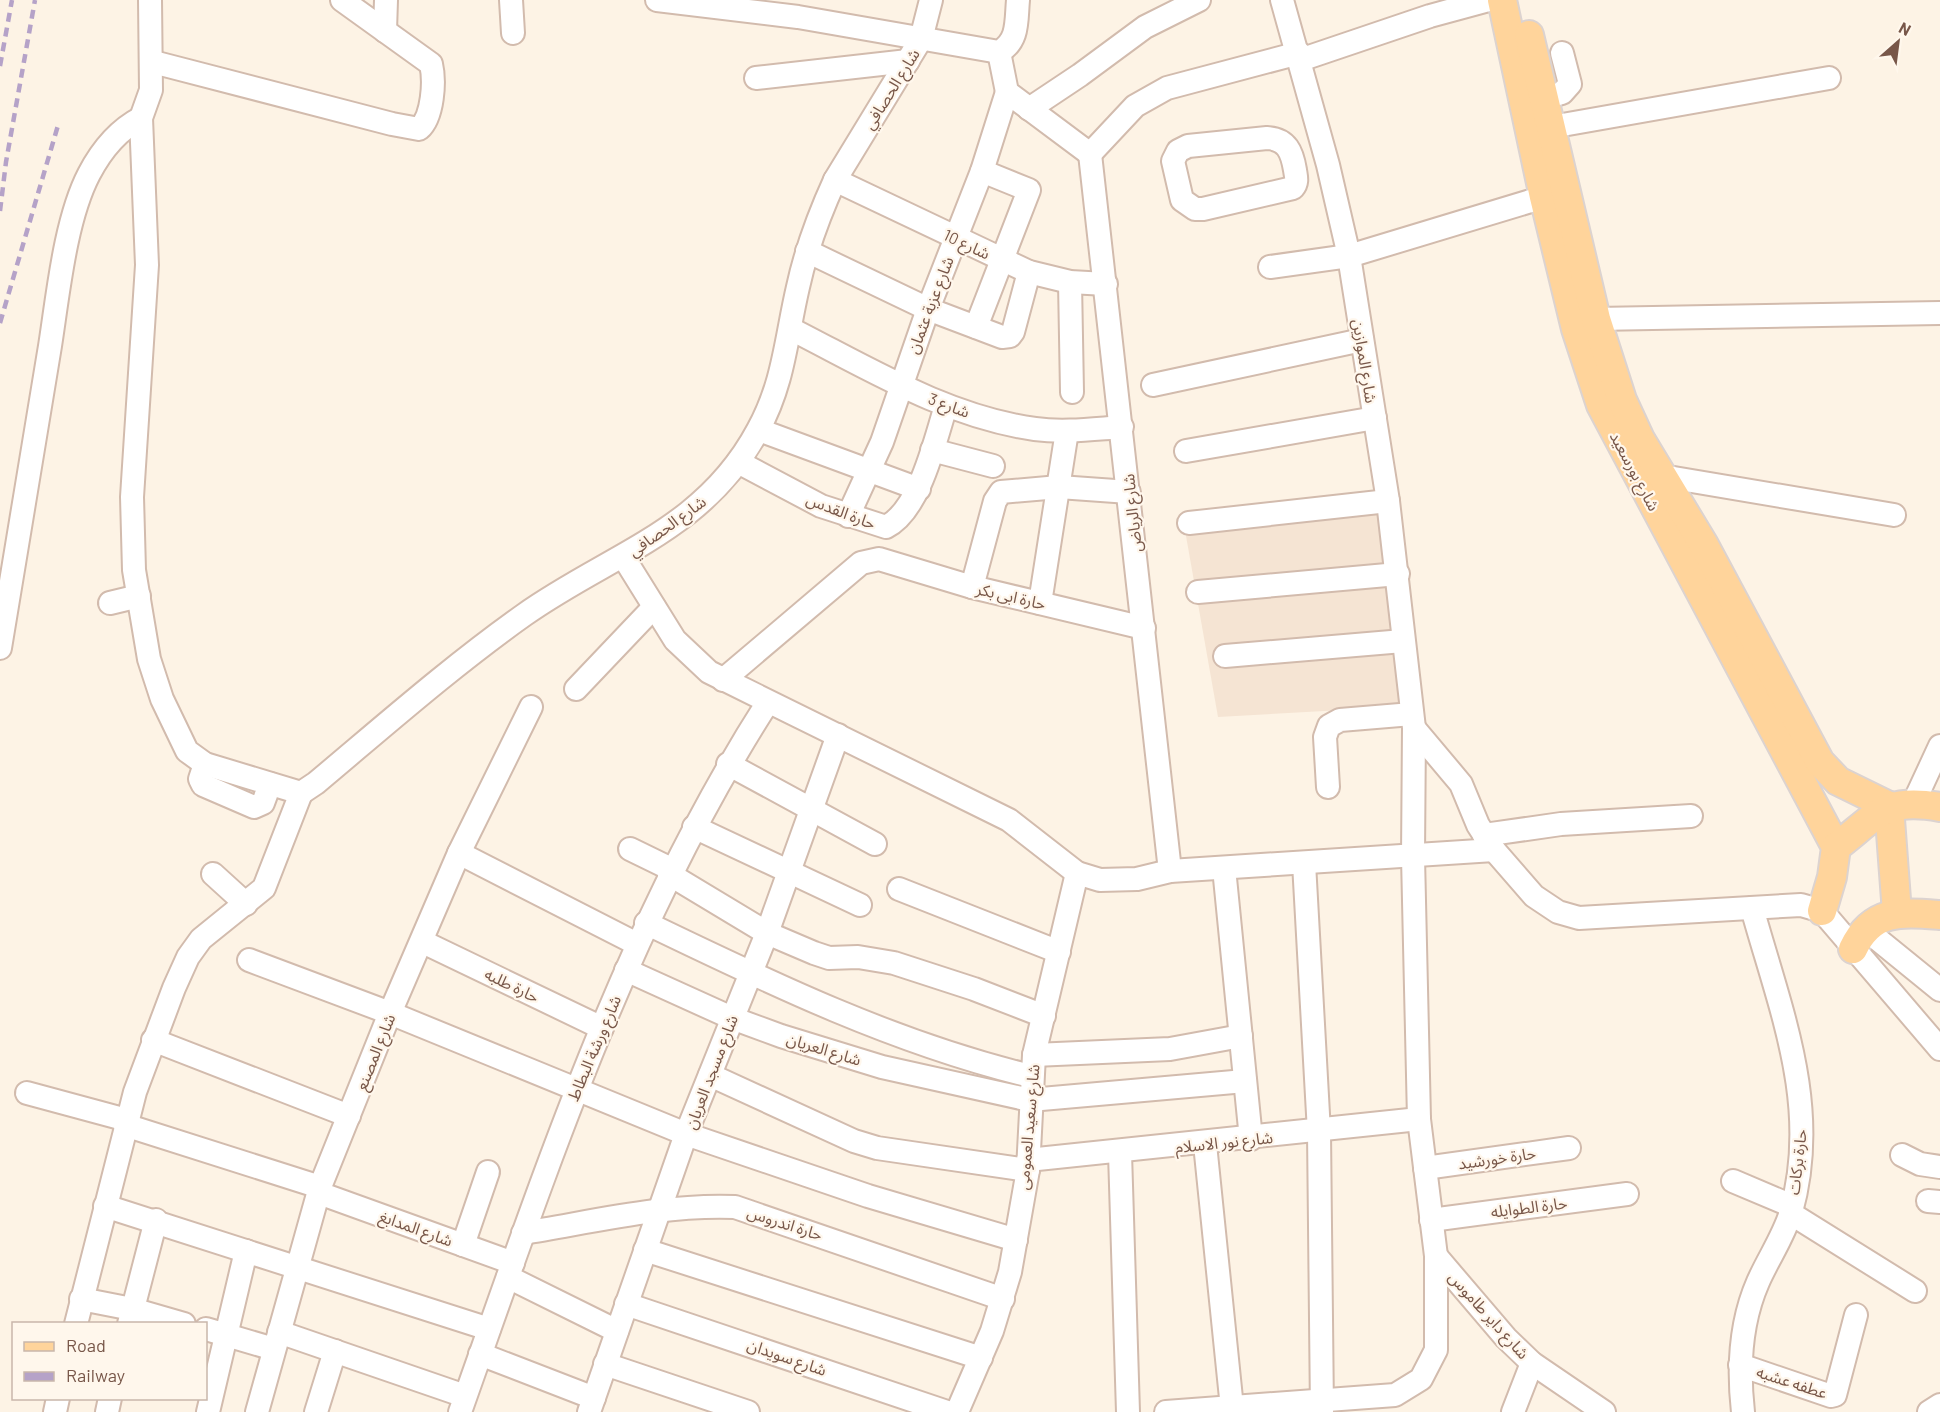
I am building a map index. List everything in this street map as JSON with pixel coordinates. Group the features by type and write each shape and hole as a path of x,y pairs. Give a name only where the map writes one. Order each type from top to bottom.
{"main road":[{"name":"شارع بورسعيد","path":"1502,0 1544,197 1581,348 1601,405 1836,847"},
{"name":"شارع بورسعيد","path":"1521,0 1596,319 1622,400 1662,476 1704,545 1820,762 1838,781 1860,794 1914,805"},
{"path":"1822,911 1830,885 1836,847 1914,805"},
{"path":"1897,913 1914,805"},
{"path":"1859,939 1885,916 1897,913 1940,915"}],"street":[{"path":"76,1322 126,1123 153,1040 193,949 212,927 259,893 268,880 301,793 205,764 187,751 162,699 149,659 134,570 133,458 148,243 141,118 151,90 153,62 150,0"},
{"path":"153,62 419,129 425,123 428,113 432,64 342,0"},
{"path":"385,31 386,0"},
{"path":"511,0 513,33"},
{"path":"657,0 798,17 999,52 1009,46 1015,36 1017,0"},
{"name":"شارع الحصافي","path":"301,793 525,614 624,558 688,515 708,497 738,462 759,430 775,395 807,251 835,180 921,39 931,0"},
{"path":"1029,109 1145,27 1199,0"},
{"name":"شارع الموازين","path":"1166,1412 1232,1408 1321,1407 1395,1395 1421,1379 1436,1350 1436,1256 1419,1119 1413,857 1413,721 1403,641 1398,574 1349,256 1300,57 1282,0"},
{"path":"999,52 1007,92 1090,154 1135,105 1167,88 1300,57 1428,8 1489,0"},
{"path":"1544,98 1562,93 1570,84 1562,53"},
{"path":"756,78 908,61"},
{"path":"1551,128 1829,78"},
{"name":"شارع عزبة عثمان","path":"848,516 870,472 928,309 982,171 1007,92"},
{"path":"0,648 63,265 79,200 89,175 103,152 127,125 141,118"},
{"path":"1274,139 1282,141 1292,153 1295,172 1296,185 1290,190 1196,209 1182,200 1173,161 1182,147 1274,139"},
{"name":"شارع الرياض","path":"1090,154 1170,871"},
{"path":"1295,172 1328,165"},
{"path":"976,327 1029,189 982,171"},
{"name":"شارع 10","path":"835,180 1029,272 1070,282 1106,284"},
{"path":"1270,267 1349,256 1544,197"},
{"path":"807,251 928,309 1002,337 1010,336 1029,272"},
{"path":"1070,282 1072,392"},
{"path":"1596,319 1940,313"},
{"name":"شارع 3","path":"791,329 946,406 1035,429 1067,431 1122,427"},
{"path":"1153,385 1362,340"},
{"name":"حارة القدس","path":"738,462 821,506 886,527 893,522 918,489 946,406"},
{"path":"1186,452 1375,418"},
{"path":"759,430 918,489"},
{"path":"1040,603 1067,431"},
{"path":"932,450 993,466"},
{"path":"1662,476 1894,515"},
{"path":"972,587 997,495 1008,490 1059,487 1129,492"},
{"path":"1189,524 1388,501"},
{"path":"624,558 685,652 723,680 1009,820 1077,873 1100,880 1137,879 1170,871 1413,857 1489,842 1561,824 1691,816"},
{"name":"حارة ابى بكر","path":"723,680 861,562 879,559 972,587 1144,628"},
{"path":"1198,592 1398,574"},
{"path":"110,603 139,596"},
{"path":"576,689 654,607"},
{"path":"1225,656 1403,641"},
{"name":"شارع ورشة البطاط","path":"462,1404 575,1089 646,923 670,872 728,764 768,702"},
{"name":"شارع المصنع","path":"257,1412 320,1190 390,1013 423,942 459,853 531,707"},
{"path":"1328,787 1325,737 1329,726 1340,720 1413,721 1461,784 1489,842 1534,896 1558,912 1579,918 1802,905 1822,911 1859,939 1940,990"},
{"name":"شارع مسجد العريان","path":"591,1405 686,1134 767,933 838,735"},
{"path":"1914,805 1940,746"},
{"path":"728,764 875,844"},
{"path":"694,826 860,905"},
{"path":"630,849 767,933 829,958 858,957 894,963 974,989 1044,1016"},
{"path":"459,853 637,944"},
{"path":"1304,863 1318,1132 1321,1407"},
{"path":"1224,868 1251,1139"},
{"name":"شارع سعيد العمومى","path":"957,1412 981,1358 1003,1299 1016,1240 1028,1165 1033,1065 1077,873"},
{"path":"213,874 246,904"},
{"path":"899,889 1059,952"},
{"name":"حارة بركات","path":"1743,1412 1740,1365 1751,1300 1791,1210 1803,1139 1802,1105 1794,1060 1752,908"},
{"path":"646,923 750,974 902,1036 1033,1065 1170,1049 1241,1036"},
{"path":"1859,939 1940,1049"},
{"name":"حارة طلبه","path":"423,942 602,1028"},
{"path":"249,960 390,1013 686,1134 868,1196 1016,1240"},
{"name":"شارع العريان","path":"626,970 732,1018 882,1067 1030,1100 1245,1081"},
{"path":"153,1040 349,1116"},
{"name":"شارع نور الاسلام","path":"710,1075 854,1141 877,1148 1028,1165 1419,1119"},
{"name":"شارع المدابغ","path":"27,1093 126,1123 320,1190 463,1245 617,1330"},
{"path":"1205,1144 1232,1408"},
{"name":"حارة خورشيد","path":"1425,1168 1569,1148"},
{"path":"1120,1153 1128,1412"},
{"path":"1902,1155 1920,1164 1940,1167"},
{"path":"463,1245 488,1172"},
{"path":"1732,1181 1791,1210 1916,1291"},
{"name":"حارة الطوايله","path":"1431,1220 1627,1194"},
{"path":"105,1206 156,1220 298,1270 489,1329"},
{"name":"حارة اندروس","path":"523,1233 658,1212 714,1206 754,1212 1003,1299"},
{"path":"130,1316 156,1220"},
{"path":"645,1250 981,1358"},
{"path":"208,1412 215,1332 246,1251"},
{"name":"شارع داير طاموس","path":"1436,1256 1506,1338 1532,1363 1604,1412"},
{"path":"81,1299 130,1316 176,1322"},
{"name":"شارع سويدان","path":"626,1304 946,1412"},
{"name":"عطفه عشبه","path":"1740,1365 1834,1395 1856,1315"},
{"path":"215,1332 335,1351 462,1404"},
{"path":"316,1412 335,1351"},
{"path":"480,1354 591,1405"},
{"path":"1513,1412 1532,1363"},
{"path":"605,1364 748,1412"},
{"path":"1929,1412 1940,1405"}],"shaded area":[{"path":"1394,497 1415,706 1218,717 1183,519"}],"railway":[{"path":"0,66 12,0"},
{"path":"0,211 6,162 35,0"},
{"path":"0,323 59,122"}]}
